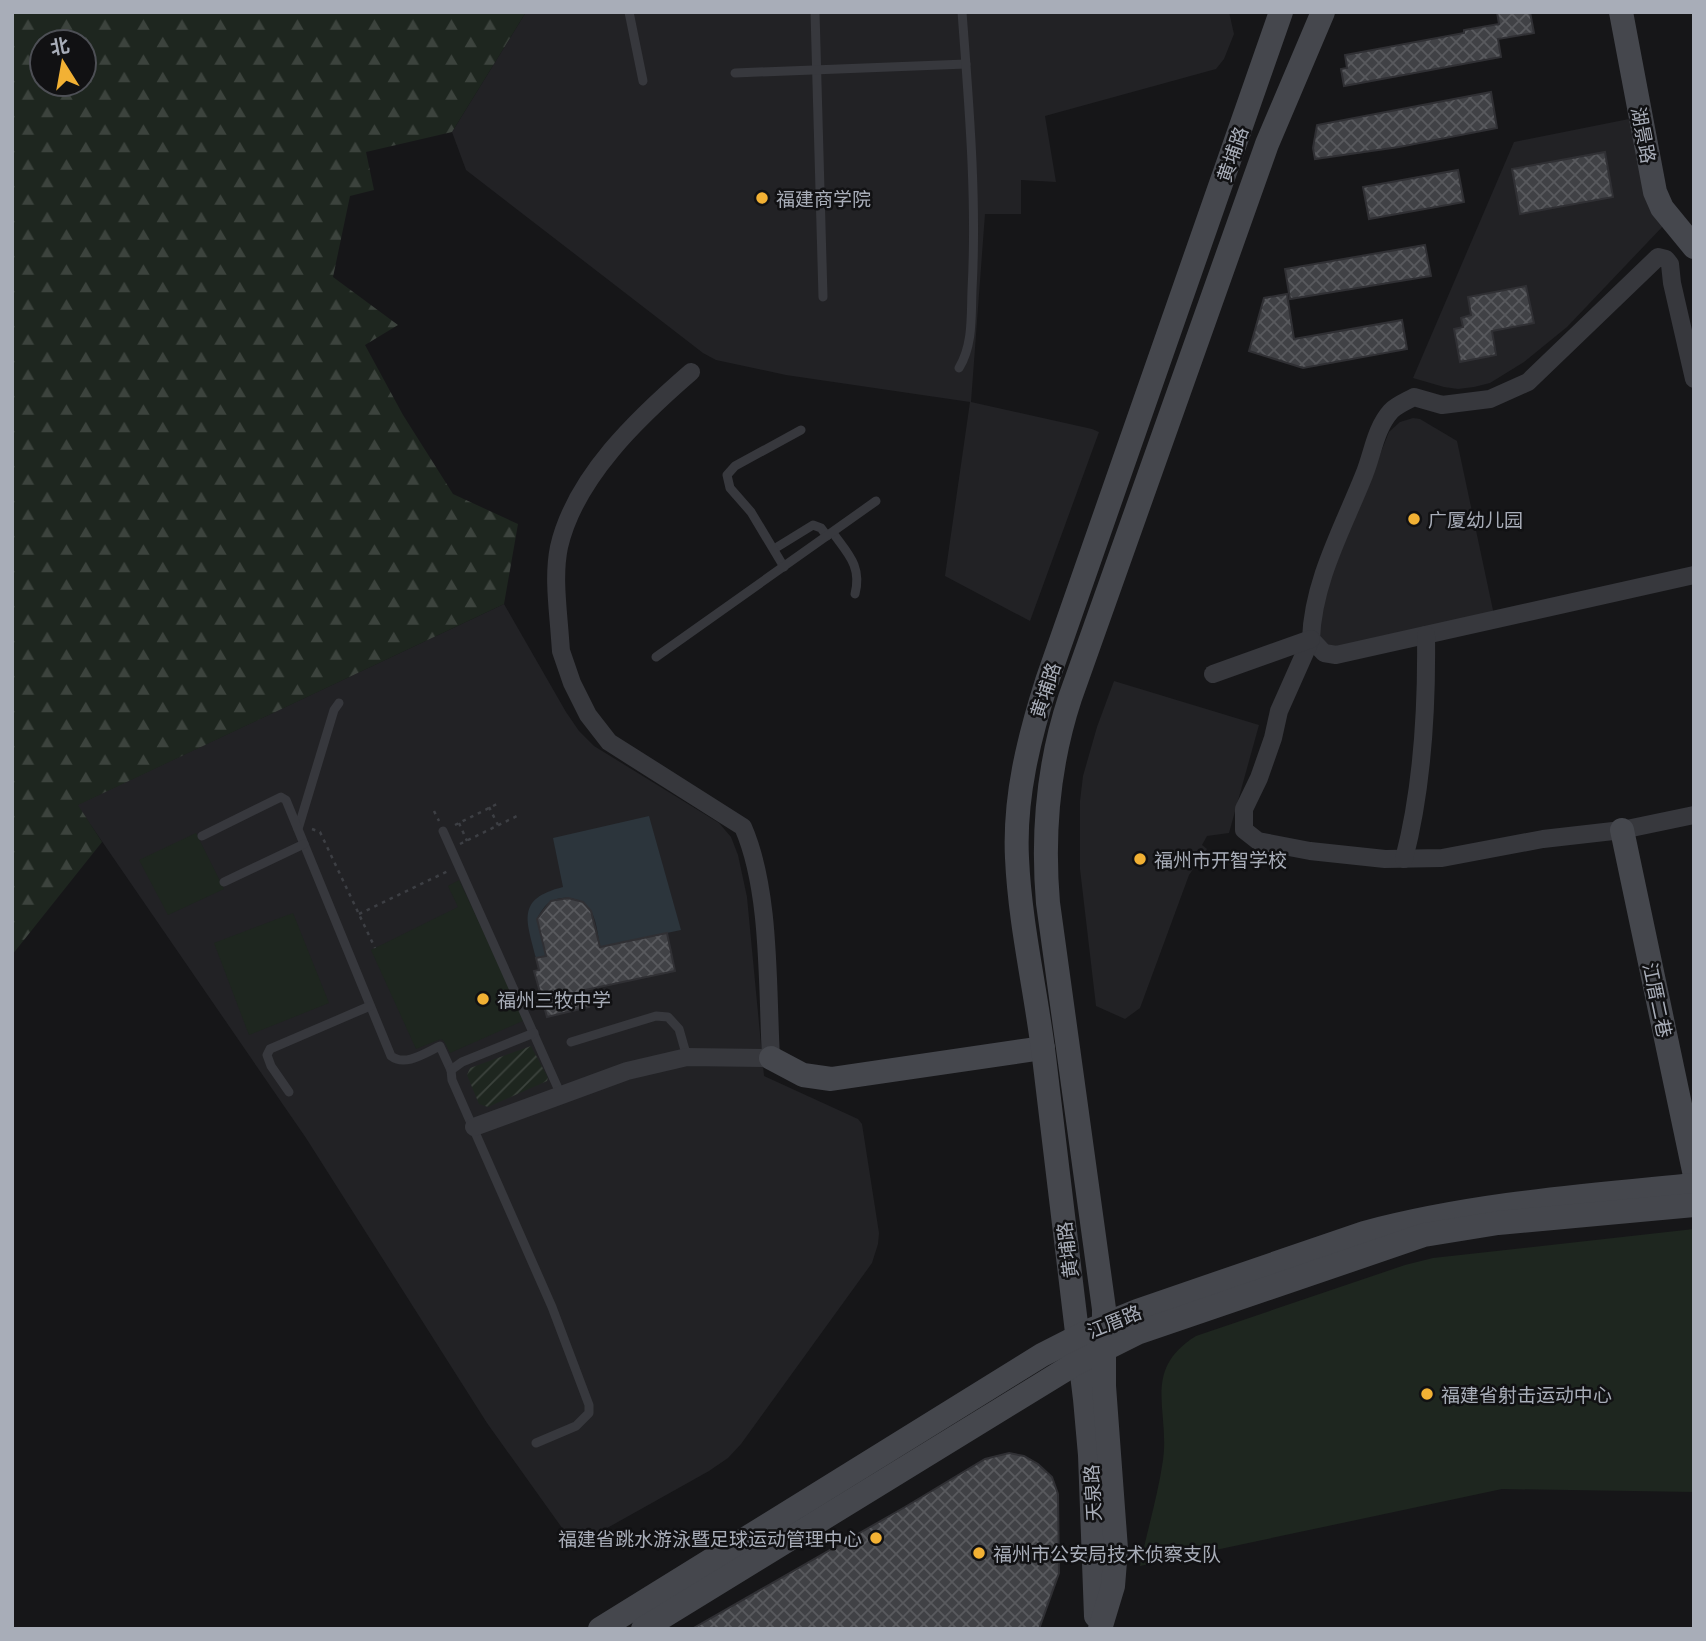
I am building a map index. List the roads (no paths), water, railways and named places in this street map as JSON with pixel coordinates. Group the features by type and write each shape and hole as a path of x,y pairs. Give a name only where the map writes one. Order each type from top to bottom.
{"main road":[{"name":"黄埔路","path":"1094,1393 1079,1349 1042,1048 1022,915 1017,855 1020,797 1030,738 1047,681 1281,12"},
{"name":"黄埔路","path":"1094,1393 1105,1336 1103,1294 1048,902 1045,842 1049,782 1066,711 1258,167 1323,12"},
{"name":"湖景路","path":"1621,12 1656,192 1662,208 1694,247"},
{"name":"江厝二巷","path":"1622,830 1694,1171"},
{"path":"771,1058 803,1075 831,1079 1042,1048"},
{"name":"江厝路","path":"643,1629 1079,1349 1105,1336 1364,1233 1401,1223 1524,1201 1694,1185"},
{"name":"江厝路","path":"1105,1336 1137,1333 1424,1235 1498,1223 1694,1205"},
{"name":"江厝路","path":"600,1629 1042,1355 1079,1349"},
{"path":"1094,1393 1116,1549 1113,1587 1098,1629"}],"street":[{"path":"1694,379 1670,264 1666,259 1658,257 1528,383 1490,398 1442,405 1414,397 1393,409 1380,427 1365,472 1328,559 1312,616 1311,639 1279,711 1259,778 1244,809 1244,830 1258,841 1278,846 1360,856 1442,858 1543,839 1622,830 1694,815"},
{"path":"474,1127 627,1071 687,1058 771,1058 760,890 743,827 609,743 588,715 572,683 561,652 558,557 572,514 612,449 643,414 691,372"},
{"path":"1311,639 1324,653 1336,655 1694,575"},
{"path":"1404,859 1415,818 1423,737 1426,635"},
{"path":"1213,674 1311,639"}],"lane":[{"path":"629,12 643,81"},
{"path":"815,12 823,297"},
{"path":"959,368 965,359 970,340 975,234 962,12"},
{"path":"735,73 966,64"},
{"path":"784,567 751,512 730,488 727,475 801,429"},
{"path":"656,657 876,501"},
{"path":"774,549 813,525 821,528 830,534 856,566 859,575 855,594"},
{"path":"299,826 334,710 339,702"},
{"path":"202,836 281,797 286,800 299,826 391,1056 404,1062 440,1046 451,1070 452,1080 552,1307 589,1405 589,1413 576,1426 536,1443"},
{"path":"443,831 561,1095"},
{"path":"224,882 304,844"},
{"path":"289,1092 271,1066 267,1055 270,1049 370,1006"},
{"path":"571,1042 656,1016 668,1017 679,1029 687,1058"},
{"path":"451,1070 462,1062 534,1033"}],"place":[{"name":"福建商学院","path":"762,198"},
{"name":"广厦幼儿园","path":"1414,519"},
{"name":"福州市开智学校","path":"1140,859"},
{"name":"福州三牧中学","path":"483,999"},
{"name":"福建省射击运动中心","path":"1427,1394"},
{"name":"福建省跳水游泳暨足球运动管理中心","path":"876,1538"},
{"name":"福州市公安局技术侦察支队","path":"979,1553"}]}
